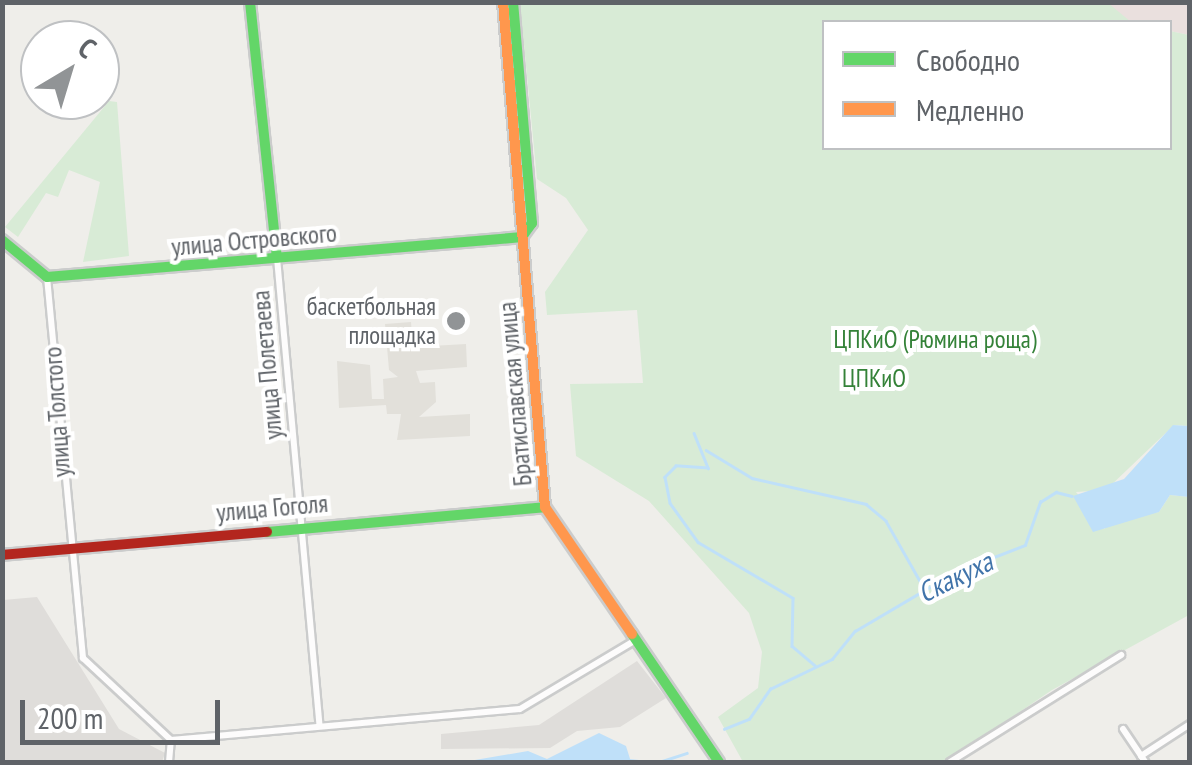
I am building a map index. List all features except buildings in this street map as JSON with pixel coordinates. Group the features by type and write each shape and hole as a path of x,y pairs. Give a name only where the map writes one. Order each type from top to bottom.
{"street":[{"name":"улица Полетаева","path":"250,2 319,724"},
{"name":"Братиславская улица","path":"502,2 545,507 719,762"},
{"name":"Братиславская улица","path":"512,2 532,224 522,237"},
{"name":"улица Островского","path":"47,278 522,237"},
{"path":"2,240 47,278"},
{"name":"улица Толстого","path":"47,278 68,547 83,658 171,740"},
{"name":"улица Гоголя","path":"2,555 301,525 545,507"},
{"path":"169,762 171,740 319,724 520,710 634,642"},
{"path":"950,762 1121,655"},
{"path":"1124,729 1143,759 1190,724"}],"shaded area":[{"path":"1079,3 1189,3 1189,35 1172,31 1172,20 1126,20"},
{"path":"411,322 413,347 466,344 467,367 416,371 420,383 435,382 436,402 419,417 470,414 470,436 397,440 401,414 387,414 386,405 339,408 337,361 370,365 372,399 384,399 383,379 398,377 389,370 385,324"},
{"path":"37,597 119,729 165,753 162,762 3,762 3,600"},
{"path":"637,661 666,698 620,727 577,731 550,748 441,749 441,734 539,725"}],"green space":[{"name":"ЦПКиО","path":"1107,2 1129,20 822,20 822,150 1172,150 1172,31 1189,35 1189,426 1174,425 1106,490 1076,492 1104,529 1115,519 1159,512 1170,495 1189,497 1189,615 1052,690 946,762 743,762 718,717 758,688 762,652 749,613 649,501 576,456 570,384 643,383 637,310 547,315 545,292 588,230 566,198 537,179 520,3"},
{"path":"93,120 118,120 129,256 83,262 100,182 69,170 58,197 46,193 18,237 5,227"}],"water":[{"path":"1173,425 1189,426 1189,497 1170,495 1159,512 1093,532 1073,496 1124,479"},
{"path":"599,733 626,746 631,762 463,762 528,751 547,759"}],"waterway":[{"path":"694,433 708,468 676,466 665,477 670,503 698,542 793,598 792,646 815,665"},
{"path":"706,450 752,478 866,504 886,521 925,590"},
{"name":"Скакуха","path":"724,729 749,719 770,689 832,659 855,631 955,572 1025,545 1040,502 1056,492 1072,496"},
{"name":"Скакуха","path":"659,762 687,753"},
{"name":"Скакуха","path":"629,760 648,762"}],"traffic: fast":[{"path":"250,2 277,258"},
{"path":"513,2 532,223 522,237"},
{"path":"2,240 47,277 522,237"},
{"path":"267,532 545,507"},
{"path":"632,634 719,762"}],"traffic: slow":[{"path":"503,2 545,507 632,634"}],"traffic: jam":[{"path":"2,555 267,532"}],"place":[{"name":"баскетбольная площадка","path":"456,321"}],"park label":[{"name":"ЦПКиО (Рюмина роща)","path":"935,339"}]}
